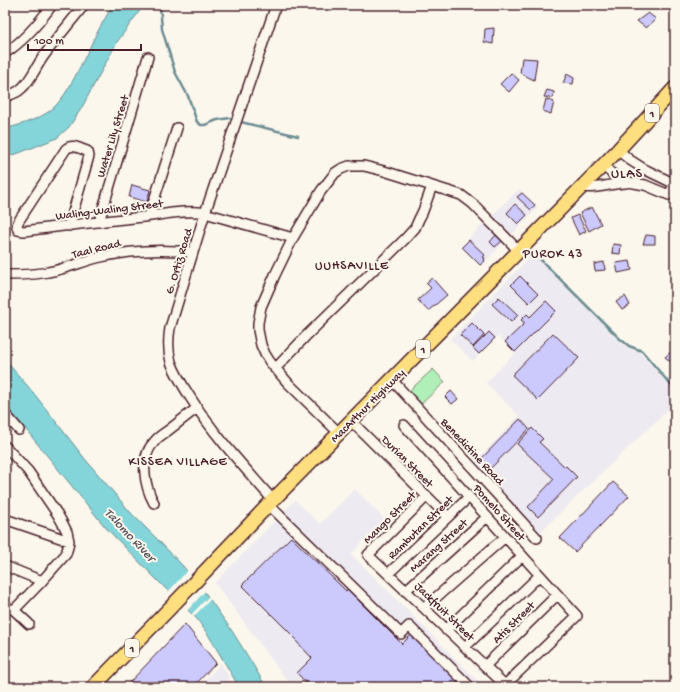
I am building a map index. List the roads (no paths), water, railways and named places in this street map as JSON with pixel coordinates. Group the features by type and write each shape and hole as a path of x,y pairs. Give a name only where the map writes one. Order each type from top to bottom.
{"highway":[{"name":"MacArthur Highway","path":"95,687 271,502 582,187 675,88"}],"street":[{"path":"5,53 30,32 52,5"},
{"path":"5,96 21,90 30,79 42,58 84,5"},
{"name":"G. Ortiz Road","path":"276,5 205,214 170,328 168,344 171,361 178,377 197,408 220,440 271,502 401,634 408,626 468,685 466,687"},
{"name":"Water Lily Street","path":"98,222 148,57"},
{"path":"149,216 177,128"},
{"name":"Waling-Waling Street","path":"68,226 89,156 87,151 71,146 66,149 18,222 17,229 24,231 68,226 149,216 199,212 293,238"},
{"path":"582,187 630,183 645,185 669,195 675,183 644,169 618,150"},
{"path":"339,433 275,369 261,345 258,330 261,307 275,274 293,238 321,191 335,173 349,166 368,167 454,193 467,199 476,207 519,251"},
{"path":"602,166 620,179 630,183"},
{"path":"275,369 307,335 415,228 432,186"},
{"name":"Taal Road","path":"5,275 23,275 48,272 100,257 134,251 174,250 193,252"},
{"name":"Benedictine Road","path":"392,380 537,538"},
{"path":"154,503 150,496 146,479 145,461 147,453 155,441 197,408"},
{"path":"5,414 19,430"},
{"name":"Durian Street","path":"351,421 448,517"},
{"name":"Pomelo Street","path":"404,425 577,616 505,685"},
{"path":"5,446 28,471 63,524 69,541 66,554 14,610"},
{"name":"Mango Street","path":"368,555 427,496"},
{"name":"Rambutan Street","path":"388,574 469,497"},
{"name":"Marang Street","path":"405,591 487,517"},
{"path":"5,519 69,541"},
{"path":"424,608 505,537"},
{"name":"Jackfruit Street","path":"368,555 505,685"},
{"path":"446,630 522,556"},
{"path":"5,566 42,580"},
{"path":"465,647 540,575"},
{"name":"Atis Street","path":"485,666 558,594"},
{"path":"5,607 14,610 29,624"}],"water":[{"path":"113,5 144,5 117,42 81,109 69,127 57,138 5,157 5,129 26,123 45,114 58,103 70,86"},
{"name":"Talomo River","path":"5,360 131,513 182,565 206,594 232,631 266,687 239,687 209,636 197,619 106,528 5,404"}],"waterway":[{"path":"160,5 162,29 175,72 188,96 197,122 201,125 205,125 217,120 230,118"},
{"path":"241,122 298,136"},
{"path":"540,259 619,338 629,346 642,351 675,390"}],"district":[{"name":"ULAS","path":"627,172"},
{"name":"PUROK 43","path":"553,252"},
{"name":"UUHSAVILLE","path":"352,264"},
{"name":"KISSEA VILLAGE","path":"178,460"}]}
